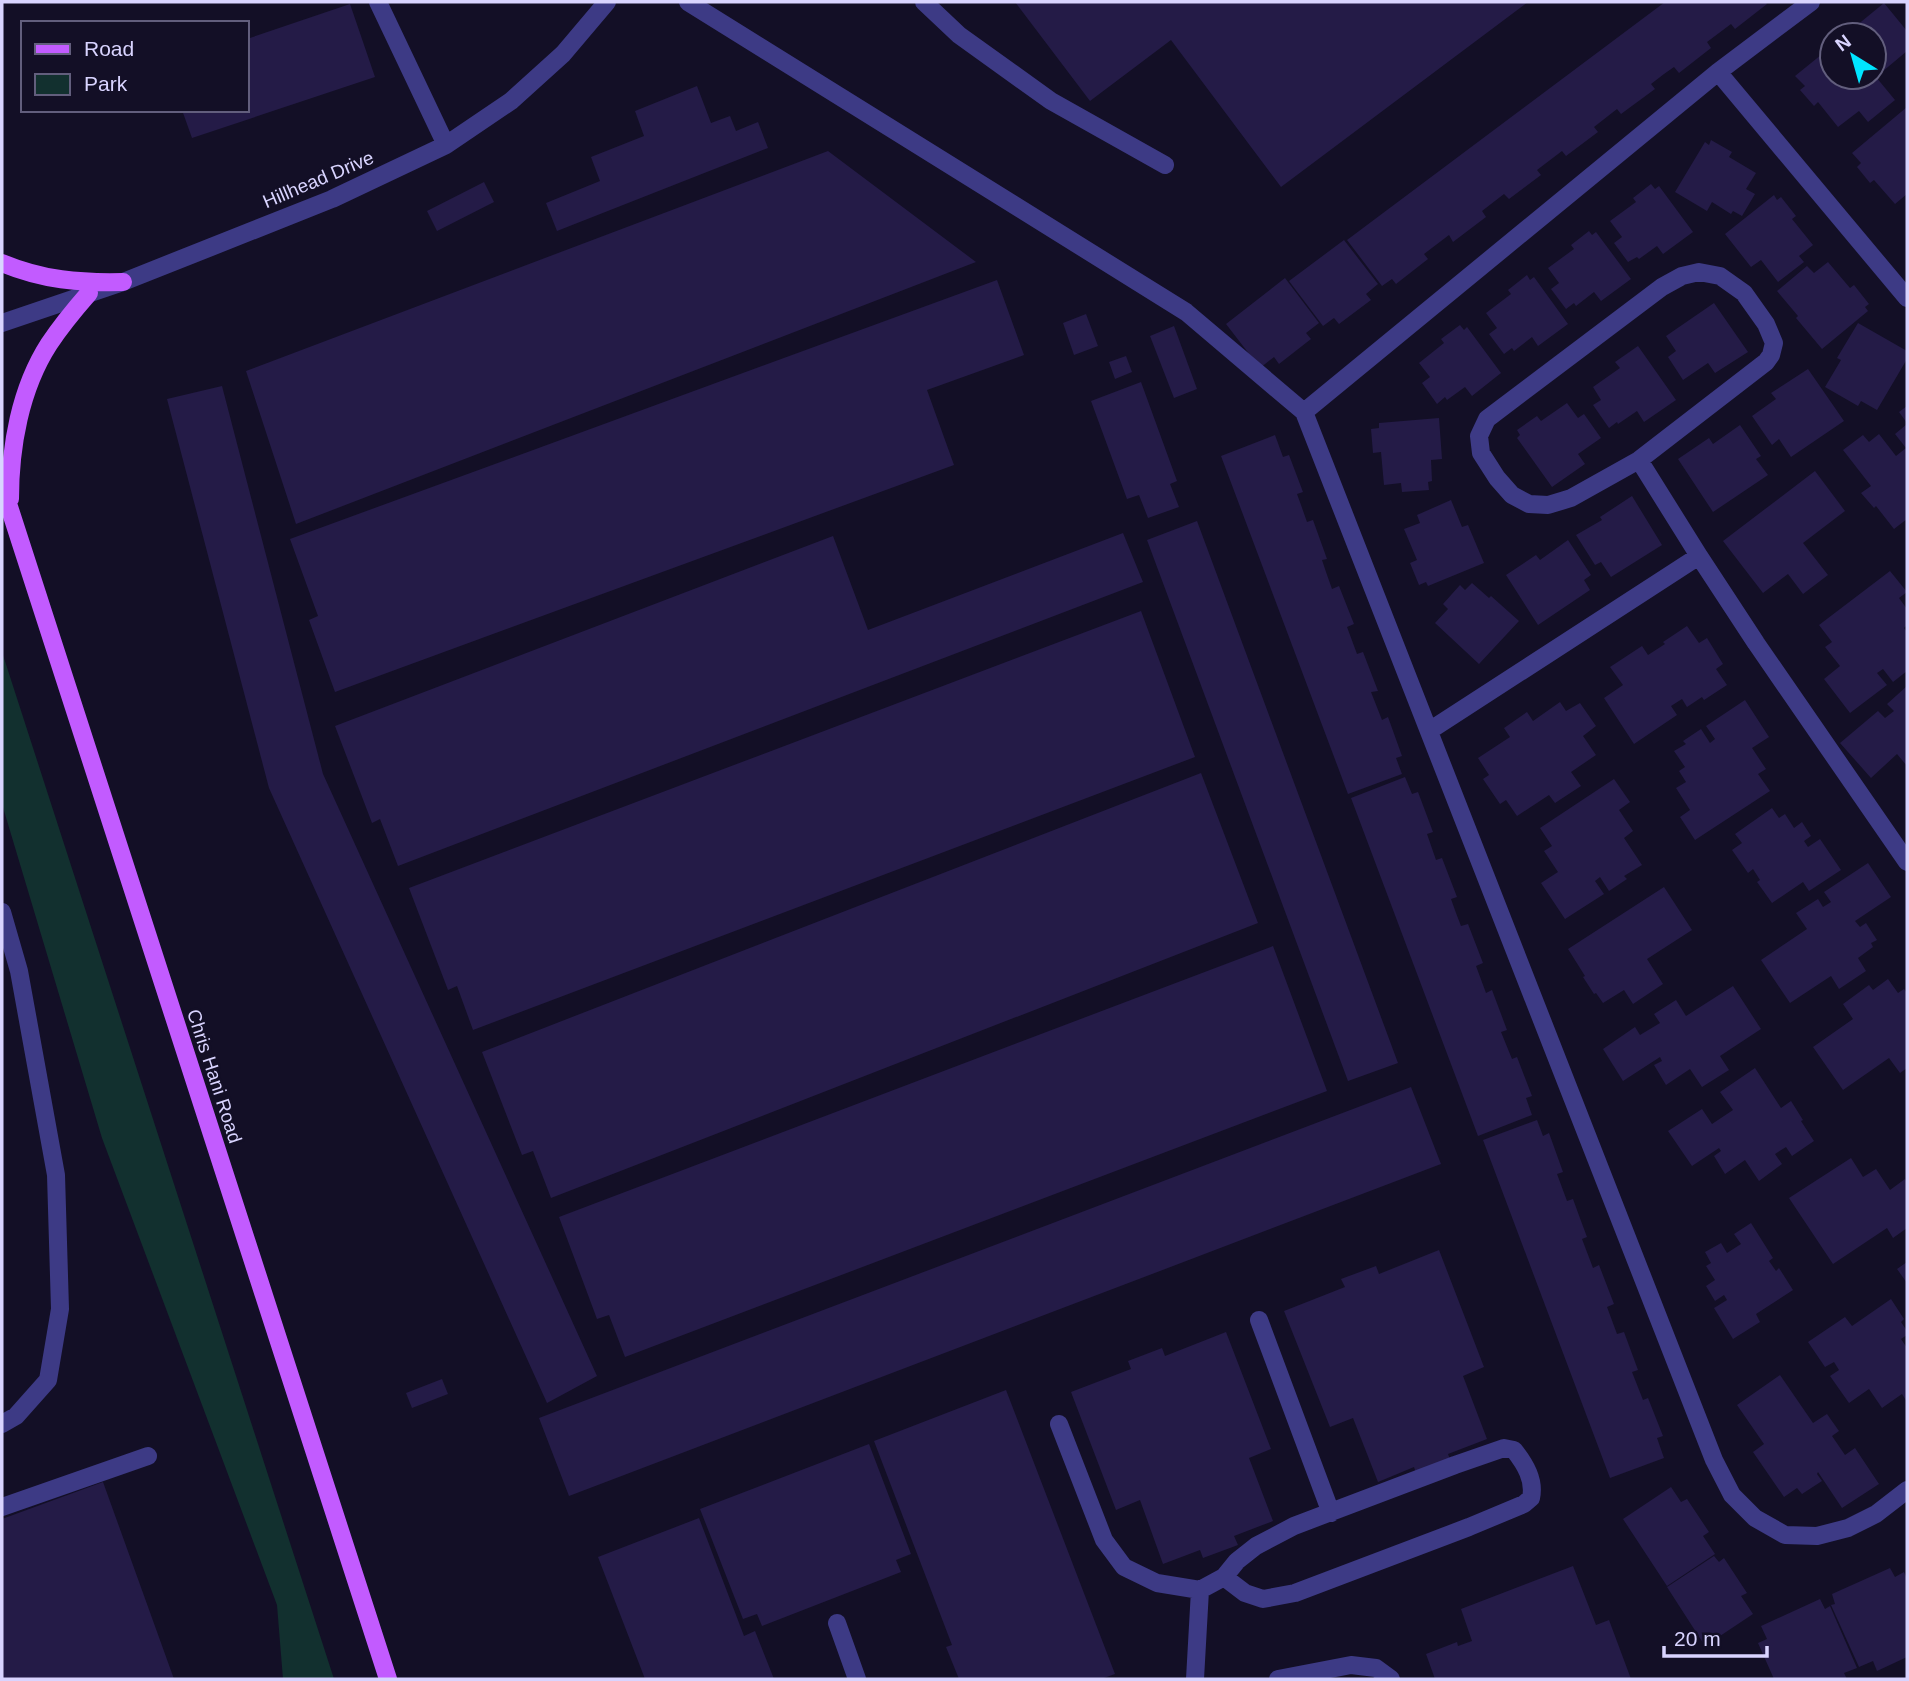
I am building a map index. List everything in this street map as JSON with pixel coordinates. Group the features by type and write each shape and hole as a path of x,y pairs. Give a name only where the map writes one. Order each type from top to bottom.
{"main road":[{"path":"2,263 45,278 123,282"},
{"path":"10,509 12,454 22,406 30,384 48,345 89,293"},
{"name":"Chris Hani Road","path":"2,485 388,1679"}],"street":[{"path":"378,2 446,145"},
{"name":"Hillhead Drive","path":"2,323 123,282 332,199 446,145 511,101 563,54 607,2"},
{"path":"688,2 1186,312 1304,412 1714,1460 1732,1495 1755,1518 1785,1535 1817,1536 1848,1528 1876,1514 1907,1490"},
{"path":"924,2 959,35 1051,101 1165,165"},
{"path":"1304,412 1718,72 1811,2"},
{"path":"1718,72 1907,298"},
{"path":"1699,271 1720,276 1744,293 1766,324 1774,343 1771,355 1766,362 1639,460 1571,498 1548,505 1529,504 1512,495 1497,478 1481,453 1479,436 1487,419 1662,287 1682,276 1699,271"},
{"path":"1639,460 1756,643 1907,862"},
{"path":"1429,731 1699,556"},
{"path":"2,912 19,971 56,1175 60,1309 48,1380 16,1416 2,1424"},
{"path":"1259,1320 1331,1513"},
{"path":"1059,1424 1104,1540 1124,1567 1157,1583 1200,1590 1224,1577 1237,1561 1256,1546 1294,1526 1504,1448 1514,1450 1530,1476 1533,1489 1531,1498 1524,1504 1295,1593 1263,1599 1245,1592 1224,1577"},
{"path":"2,1507 148,1456"},
{"path":"1195,1679 1200,1590"},
{"path":"838,1623 857,1679"},
{"path":"1278,1679 1351,1665 1376,1668 1391,1679"}],"green space":[{"path":"2,652 334,1679 283,1679 277,1605 102,1138 2,804"}],"building":[{"path":"1015,2 1528,2 1281,187 1171,40 1090,101"},
{"path":"1665,2 1767,4 1735,29 1731,24 1707,42 1711,48 1679,73 1674,67 1664,74 1651,84 1655,89 1621,114 1617,109 1594,127 1598,132 1566,156 1562,151 1537,170 1541,175 1509,199 1504,194 1482,211 1486,217 1453,242 1449,235 1424,254 1428,259 1396,284 1392,279 1382,286 1347,240"},
{"path":"1884,3 1907,31 1907,51 1888,67 1888,21 1862,21"},
{"path":"350,4 375,77 192,138 183,112 248,112 248,39"},
{"path":"1818,57 1818,91 1888,91 1895,100 1868,122 1859,111 1838,127 1818,102 1814,106 1800,90 1805,86 1795,76"},
{"path":"697,86 711,123 730,116 736,131 758,122 768,148 557,231 546,203 600,181 591,157 644,136 635,111"},
{"path":"1907,107 1907,194 1895,204 1874,180 1870,183 1857,167 1861,163 1852,153"},
{"path":"1711,140 1732,152 1729,157 1756,173 1746,189 1755,194 1742,216 1733,211 1731,214 1712,202 1707,211 1675,192 1705,142 1709,145"},
{"path":"828,151 976,262 296,524 246,371"},
{"path":"484,182 494,202 437,231 427,211"},
{"path":"1651,184 1655,189 1659,186 1693,232 1663,254 1657,246 1639,259 1637,257 1628,262 1614,243 1622,237 1610,221 1636,202 1633,198"},
{"path":"1774,195 1777,200 1781,197 1796,216 1792,219 1813,245 1799,256 1804,262 1778,282 1761,260 1751,267 1725,234"},
{"path":"1589,231 1592,235 1596,232 1631,279 1601,301 1594,292 1576,306 1574,303 1566,309 1551,289 1559,283 1548,268 1574,249 1571,245"},
{"path":"1344,240 1378,284 1366,294 1371,300 1339,324 1334,318 1323,326 1289,281"},
{"path":"1828,262 1850,288 1854,285 1869,304 1865,307 1868,311 1822,349 1777,291 1807,266 1814,273"},
{"path":"1527,275 1530,280 1534,277 1568,324 1538,346 1532,337 1514,351 1512,348 1504,354 1489,334 1497,328 1486,313 1511,294 1508,290"},
{"path":"1285,278 1319,323 1306,333 1311,339 1279,364 1274,357 1260,368 1226,324"},
{"path":"997,280 1024,355 927,390 954,465 335,692 309,620 318,616 290,539"},
{"path":"1714,303 1748,352 1715,373 1708,363 1683,380 1668,357 1676,351 1666,336"},
{"path":"1086,314 1098,346 1074,355 1063,323"},
{"path":"1858,323 1907,351 1907,359 1877,410 1861,401 1858,406 1825,387 1841,360 1837,358"},
{"path":"1460,325 1464,330 1467,327 1501,373 1472,396 1465,387 1437,404 1422,383 1430,377 1419,363 1444,343 1441,339"},
{"path":"1174,326 1197,389 1174,398 1150,336"},
{"path":"1638,346 1676,400 1644,422 1637,411 1609,428 1593,405 1601,400 1593,387 1620,368 1615,362"},
{"path":"1126,356 1132,372 1115,379 1109,362"},
{"path":"1808,369 1844,421 1791,457 1779,439 1772,445 1752,416 1776,399 1771,393"},
{"path":"1141,382 1177,481 1170,484 1179,507 1148,518 1139,495 1127,499 1091,401"},
{"path":"222,386 323,774 597,1376 547,1403 269,788 167,399"},
{"path":"1567,403 1578,418 1584,414 1601,438 1578,454 1585,464 1552,487 1517,438 1520,435 1517,430 1537,416 1541,421"},
{"path":"1907,406 1907,423 1899,412"},
{"path":"1439,418 1442,459 1431,460 1432,481 1428,482 1429,490 1402,492 1401,483 1384,485 1381,452 1373,453 1371,429 1379,428 1379,423"},
{"path":"1907,424 1907,519 1894,529 1876,506 1874,508 1861,493 1871,486 1843,450 1863,435 1869,442 1879,434 1896,456 1906,448 1895,434"},
{"path":"1740,425 1761,456 1756,459 1768,475 1713,512 1678,459 1709,438 1713,444"},
{"path":"1275,435 1283,457 1289,455 1303,492 1297,494 1307,522 1313,520 1327,559 1322,560 1332,589 1339,586 1354,624 1347,627 1357,654 1363,652 1378,691 1371,692 1382,720 1388,717 1402,756 1396,758 1402,774 1348,794 1221,456"},
{"path":"1815,471 1845,511 1803,543 1828,575 1803,594 1788,574 1763,593 1723,541"},
{"path":"1632,496 1662,545 1611,577 1601,562 1595,565 1576,535 1602,520 1600,517"},
{"path":"1451,500 1462,527 1468,525 1484,563 1428,586 1426,582 1419,585 1410,563 1417,560 1404,529 1420,523 1417,515"},
{"path":"1197,521 1398,1063 1348,1081 1147,540"},
{"path":"1123,533 1143,582 398,866 380,819 372,823 335,726 833,536 868,630"},
{"path":"1568,540 1591,575 1584,580 1590,590 1538,625 1506,575 1536,555 1540,560"},
{"path":"1890,571 1907,592 1899,598 1907,609 1907,625 1904,628 1907,632 1907,671 1893,682 1883,669 1877,673 1887,685 1850,713 1824,679 1840,666 1825,647 1832,642 1819,625"},
{"path":"1472,583 1519,621 1479,664 1435,623 1448,609 1443,604 1460,585 1465,590"},
{"path":"1141,611 1195,757 473,1030 457,986 448,990 409,888"},
{"path":"1687,626 1699,643 1707,638 1723,664 1716,669 1727,685 1687,707 1682,699 1671,706 1677,715 1634,744 1604,698 1623,685 1610,667 1642,646 1648,655"},
{"path":"1907,686 1907,766 1897,754 1871,778 1840,743 1878,711 1885,718 1894,711 1887,704"},
{"path":"1745,700 1769,737 1752,748 1766,769 1758,774 1770,791 1695,840 1680,817 1690,810 1676,788 1686,782 1679,771 1685,767 1674,751 1686,744 1683,741 1701,729 1710,743 1715,739 1706,726"},
{"path":"1560,702 1566,711 1580,703 1596,726 1583,736 1596,755 1571,772 1581,786 1555,803 1549,795 1517,816 1506,800 1500,804 1483,779 1489,775 1478,758 1510,737 1504,728 1527,712 1533,721"},
{"path":"1201,773 1258,923 551,1198 533,1151 522,1155 482,1052"},
{"path":"1405,777 1412,794 1418,792 1433,832 1427,834 1436,860 1442,858 1457,897 1451,899 1461,926 1468,924 1483,963 1476,966 1486,993 1492,990 1507,1030 1501,1032 1512,1059 1517,1057 1532,1096 1526,1098 1532,1115 1478,1136 1351,798"},
{"path":"1614,779 1630,802 1619,810 1633,831 1624,838 1642,865 1624,876 1627,879 1609,891 1600,877 1595,881 1604,894 1565,919 1541,883 1558,872 1544,851 1552,846 1540,828"},
{"path":"1772,808 1779,818 1785,814 1794,828 1802,822 1811,836 1804,841 1808,847 1820,839 1841,870 1809,891 1803,882 1772,903 1757,882 1760,880 1753,869 1748,873 1732,850 1742,843 1735,834"},
{"path":"1868,863 1891,897 1855,921 1860,927 1866,923 1877,940 1871,943 1873,947 1858,958 1866,971 1839,989 1831,976 1790,1003 1761,960 1807,929 1796,913 1818,899 1823,907 1831,902 1824,892"},
{"path":"1664,887 1692,930 1647,959 1663,984 1633,1004 1624,990 1603,1003 1596,993 1594,994 1568,949"},
{"path":"1273,946 1327,1091 625,1357 609,1315 597,1319 559,1217"},
{"path":"1888,979 1898,993 1904,989 1907,993 1907,1068 1900,1073 1889,1058 1843,1090 1813,1047 1853,1019 1843,1004 1869,985 1873,990"},
{"path":"1733,986 1761,1029 1720,1056 1729,1070 1702,1087 1690,1069 1666,1085 1654,1065 1662,1061 1660,1057 1623,1081 1603,1049 1635,1027 1640,1035 1660,1023 1654,1014 1676,1000 1686,1016"},
{"path":"1755,1068 1781,1108 1791,1101 1814,1141 1792,1156 1786,1147 1775,1154 1782,1164 1759,1181 1745,1160 1725,1174 1714,1156 1721,1151 1719,1148 1692,1166 1668,1131 1702,1109 1712,1124 1733,1110 1720,1092"},
{"path":"1411,1087 1441,1164 569,1496 539,1418"},
{"path":"1537,1120 1543,1136 1549,1133 1563,1172 1557,1174 1567,1201 1573,1199 1587,1237 1582,1239 1593,1268 1599,1265 1614,1304 1607,1307 1617,1334 1624,1332 1638,1370 1632,1372 1643,1400 1648,1398 1663,1436 1657,1438 1664,1458 1610,1478 1483,1140"},
{"path":"1851,1158 1863,1177 1876,1169 1890,1190 1905,1179 1907,1228 1893,1238 1887,1228 1833,1264 1789,1198"},
{"path":"1751,1223 1773,1258 1769,1261 1776,1271 1779,1268 1793,1290 1756,1314 1760,1322 1733,1339 1714,1308 1727,1300 1724,1295 1715,1301 1706,1286 1715,1280 1706,1266 1711,1263 1705,1252 1721,1243 1727,1253 1741,1244 1734,1234"},
{"path":"1439,1250 1484,1367 1463,1376 1487,1439 1448,1454 1451,1462 1417,1476 1414,1467 1378,1482 1353,1418 1330,1427 1284,1311 1345,1287 1341,1279 1376,1266 1379,1274"},
{"path":"1907,1262 1907,1283 1897,1269"},
{"path":"1891,1299 1904,1319 1901,1322 1907,1331 1907,1335 1901,1339 1907,1348 1907,1402 1902,1394 1882,1408 1869,1389 1849,1403 1830,1376 1839,1370 1834,1362 1825,1367 1808,1342 1845,1317 1852,1326"},
{"path":"1226,1332 1271,1449 1249,1458 1273,1521 1234,1536 1238,1545 1203,1558 1200,1550 1163,1564 1140,1500 1116,1510 1071,1392 1131,1369 1128,1361 1162,1348 1165,1356"},
{"path":"1780,1375 1813,1423 1827,1414 1839,1431 1832,1436 1845,1455 1855,1448 1879,1484 1842,1508 1818,1472 1822,1481 1802,1494 1797,1488 1784,1497 1753,1452 1764,1444 1737,1405"},
{"path":"442,1379 448,1394 412,1408 406,1393"},
{"path":"1006,1390 1115,1674 1101,1679 959,1679 946,1647 952,1645 874,1441"},
{"path":"869,1444 911,1554 896,1560 901,1572 762,1626 757,1614 743,1619 700,1509"},
{"path":"103,1482 174,1679 2,1679 2,1519"},
{"path":"1671,1487 1681,1502 1687,1499 1709,1532 1703,1536 1715,1554 1667,1586 1623,1519"},
{"path":"699,1518 744,1636 755,1631 774,1679 645,1679 598,1557"},
{"path":"1714,1556 1719,1562 1724,1558 1747,1593 1741,1596 1753,1614 1705,1646 1667,1587"},
{"path":"1573,1566 1596,1625 1609,1620 1631,1679 1435,1679 1426,1654 1457,1642 1458,1646 1472,1641 1461,1609"},
{"path":"1890,1568 1895,1577 1904,1572 1907,1579 1907,1657 1877,1671 1873,1661 1859,1667 1831,1605 1835,1604 1832,1594"},
{"path":"1820,1599 1825,1609 1830,1606 1857,1668 1844,1673 1847,1679 1774,1679 1758,1643 1767,1639 1761,1626"}]}
